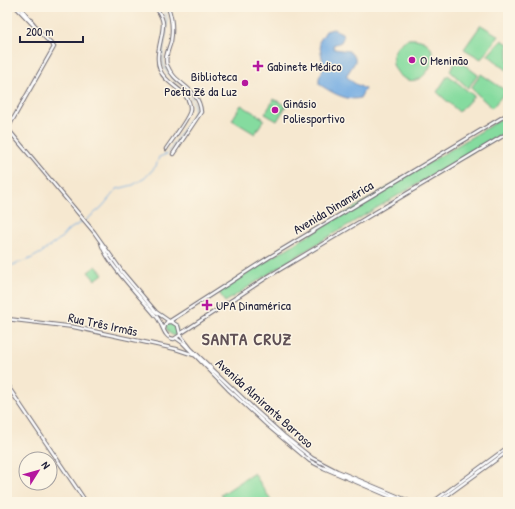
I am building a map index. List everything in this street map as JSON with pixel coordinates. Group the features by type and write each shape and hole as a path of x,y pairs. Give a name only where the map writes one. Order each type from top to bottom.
{"main road":[{"path":"16,7 35,26"},
{"path":"20,7 54,47 7,128 86,222 100,241 123,273 156,312 178,326 180,335 173,339 168,337 160,320 114,265 100,241"},
{"path":"156,7 163,23 158,58 160,71 170,84 182,92 188,99 191,108 187,118 166,149"},
{"path":"168,7 172,27 166,63 170,72 190,89 196,97 201,112 173,154"},
{"name":"Avenida Dinamérica","path":"170,321 264,260 508,114"},
{"name":"Avenida Dinamérica","path":"180,335 269,276 508,133"},
{"name":"Rua Três Irmãs","path":"7,319 68,326 176,349 194,355"},
{"path":"164,329 165,325 170,321"},
{"name":"Avenida Almirante Barroso","path":"180,335 187,345 236,392 275,428 312,458 324,466 411,502"},
{"name":"Avenida Almirante Barroso","path":"176,338 183,343 266,424 310,460 329,470 403,502"},
{"path":"7,385 86,502"},
{"path":"432,502 508,448"},
{"path":"438,502 508,451"}],"green space":[{"path":"481,25 499,36 481,59 464,49"},
{"name":"O Meninão","path":"408,39 423,41 430,47 433,57 430,66 424,75 416,80 407,80 397,72 393,62 396,49"},
{"path":"502,40 508,44 508,71 488,55"},
{"path":"457,59 478,75 468,88 450,71"},
{"path":"481,74 506,91 492,108 471,88"},
{"path":"448,75 474,96 459,112 437,92"},
{"name":"Ginásio Poliesportivo","path":"274,99 286,106 277,121 265,114"},
{"path":"241,105 264,119 255,134 232,120"},
{"path":"508,115 508,130 333,234 230,299 225,302 224,301 219,292 258,266"},
{"path":"96,266 103,274 95,280 88,272"},
{"path":"168,323 176,326 178,335 176,336 170,334 166,325"},
{"path":"254,473 272,502 228,502 221,495"}],"water":[{"path":"333,29 342,33 343,38 341,42 333,45 334,49 349,51 355,58 355,62 346,76 354,83 365,89 360,98 355,99 344,97 333,93 319,84 319,78 324,67 319,42 326,31"}],"waterway":[{"path":"86,220 101,208 117,189 133,185 145,178 156,166 159,157 167,154 195,111 190,95 171,78 164,65 163,51 167,21 163,7"},
{"path":"7,267 30,259 41,253 61,238 67,231 83,221"}],"place":[{"name":"O Meninão","path":"412,60"},
{"name":"Gabinete Médico","path":"258,66"},
{"name":"Biblioteca Poeta Zé da Luz","path":"245,83"},
{"name":"Ginásio Poliesportivo","path":"275,110"},
{"name":"UPA Dinamérica","path":"207,305"}],"district":[{"name":"SANTA CRUZ","path":"247,338"}]}
